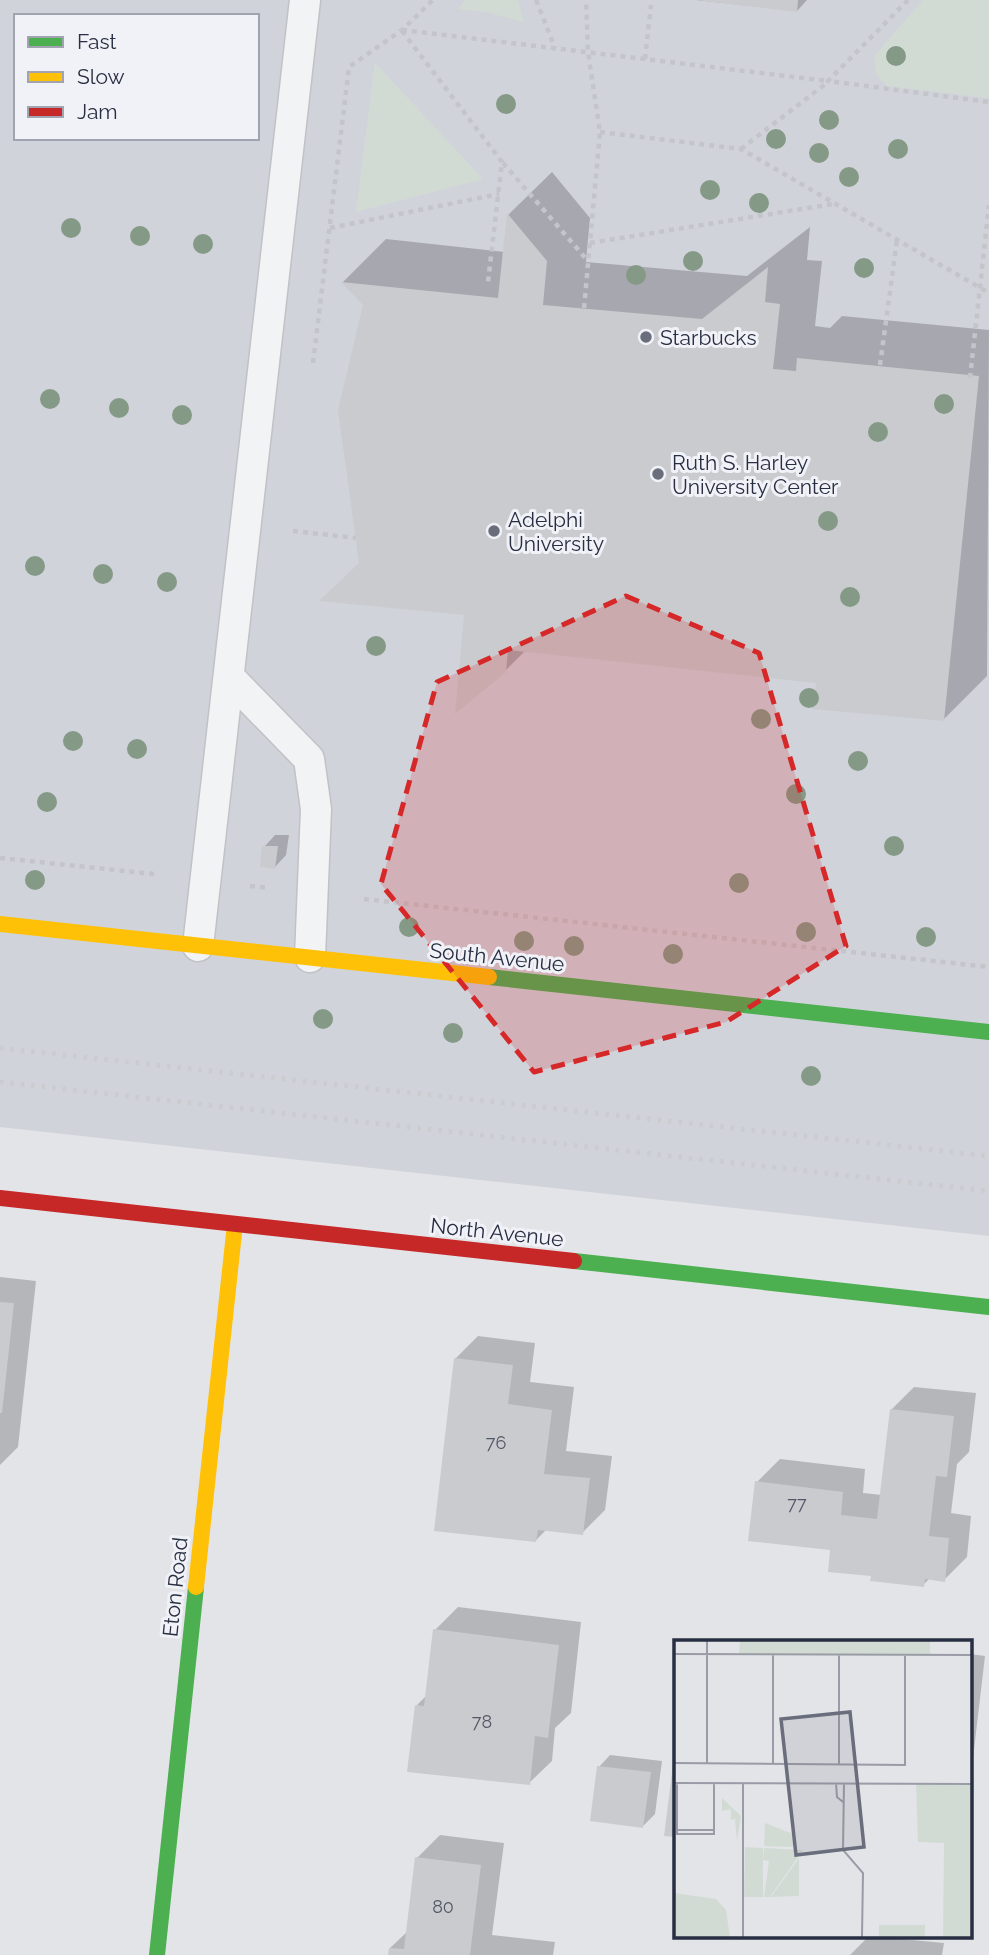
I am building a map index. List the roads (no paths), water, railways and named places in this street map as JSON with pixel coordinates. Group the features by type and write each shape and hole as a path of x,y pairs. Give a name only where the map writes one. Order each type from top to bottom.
{"street":[{"name":"South Avenue","path":"0,924 989,1032"},
{"name":"North Avenue","path":"0,1198 989,1307"},
{"name":"Eton Road","path":"157,1955 235,1224"}],"lane":[{"path":"198,946 305,0"},
{"path":"229,677 309,759 316,809 310,957"}],"railway":[{"path":"0,1048 989,1156"},
{"path":"0,1082 989,1191"}],"place":[{"name":"Starbucks","path":"646,337"},
{"name":"Ruth S. Harley University Center","path":"658,474"},
{"name":"Adelphi University","path":"494,531"}]}
